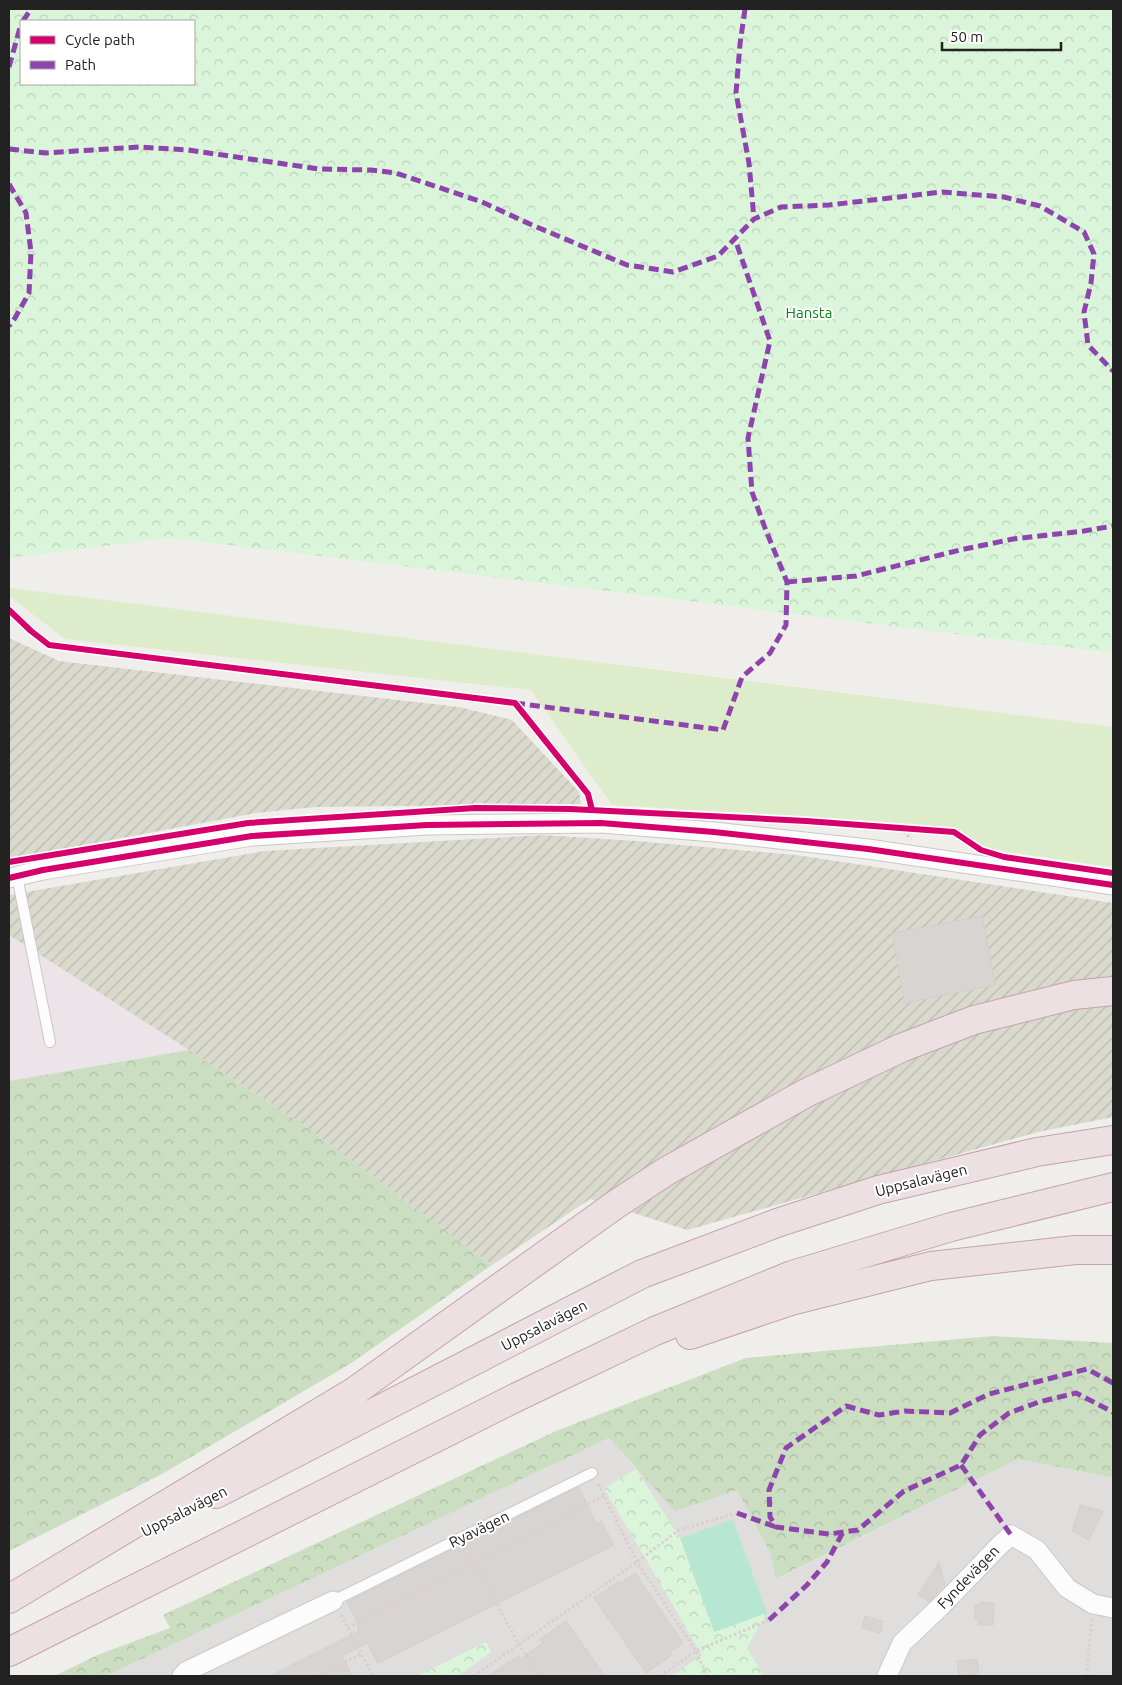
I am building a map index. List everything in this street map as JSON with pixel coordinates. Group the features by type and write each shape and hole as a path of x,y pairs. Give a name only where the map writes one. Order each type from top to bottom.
{"highway":[{"path":"9,1600 355,1391 615,1205 665,1172 806,1093 901,1048 974,1020 1074,995 1113,990"},
{"name":"Uppsalavägen","path":"9,1600 642,1274 777,1223 878,1190 1037,1152 1113,1140"},
{"path":"9,1652 517,1396 655,1331 792,1275 951,1227 1113,1187"},
{"path":"517,1396 560,1386 682,1338 792,1301 931,1266 1075,1250 1113,1250"}],"street":[{"path":"13,877 44,870 252,836 427,825 601,823 714,832 868,848 1113,884"},
{"name":"Fyndevägen","path":"887,1676 902,1643 1011,1535 1037,1550 1067,1588 1093,1604 1113,1608"},
{"name":"Ryavägen","path":"182,1676 187,1671 333,1601"}],"lane":[{"path":"13,877 50,1042"},
{"name":"Ryavägen","path":"333,1601 592,1473"}],"path":[{"path":"891,827 909,829"},
{"path":"592,1473 637,1562 696,1651 707,1676"},
{"path":"348,1628 604,1496"},
{"path":"474,1676 637,1562 679,1530 737,1513"},
{"path":"461,1538 519,1645 541,1676"},
{"path":"333,1601 373,1676"},
{"path":"1088,1676 1087,1668 1093,1604"},
{"path":"660,1676 696,1651 769,1620"},
{"path":"318,1676 362,1654"}],"shaded area":[{"path":"9,638 59,661 459,707 512,720 579,792 581,804 315,807 256,813 9,859"},
{"path":"544,835 796,855 1113,903 1113,1117 1038,1132 687,1230 590,1199 492,1265 302,1124 9,935 9,895 264,851"},
{"path":"9,935 189,1050 9,1081"},
{"path":"609,1438 636,1469 737,1490 770,1553 777,1579 1018,1459 1113,1478 1113,1676 106,1676"},
{"path":"607,1452 620,1479 604,1488 590,1461"},
{"path":"568,1458 582,1485 342,1605 329,1579"},
{"path":"327,1611 341,1640 270,1676 209,1676 318,1621 316,1615"}],"green space":[{"name":"Hansta","path":"9,9 1113,9 1113,653 172,538 9,558"},
{"path":"9,588 1113,727 1113,867 996,850 984,846 954,827 823,817 612,805 531,690 65,639 9,596"},
{"path":"189,1050 302,1124 492,1265 350,1364 162,1474 9,1551 9,1081"},
{"path":"993,1336 1113,1343 1113,1478 1018,1459 776,1579 770,1553 737,1490 675,1511 609,1438 106,1676 54,1676 100,1654 170,1628 163,1615 556,1431 746,1358"},
{"path":"636,1469 680,1538 733,1519 767,1613 747,1648 764,1676 672,1676 702,1655 604,1488"},
{"path":"733,1519 767,1613 714,1632 680,1538"},
{"path":"486,1642 491,1652 458,1676 417,1676"}],"building":[{"path":"982,916 995,985 905,1003 892,933"},
{"path":"579,1487 596,1524 601,1521 614,1545 378,1663 367,1643 342,1656 352,1676 270,1676 359,1631 357,1626 359,1625 347,1602"},
{"path":"1080,1505 1103,1511 1089,1540 1072,1531"},
{"path":"939,1562 945,1584 929,1602 918,1595"},
{"path":"635,1573 683,1643 670,1652 672,1655 646,1673 594,1598"},
{"path":"980,1602 994,1603 993,1625 978,1625 978,1619 975,1619 975,1605 980,1605"},
{"path":"865,1616 883,1621 880,1633 862,1628"},
{"path":"566,1621 605,1676 488,1676 518,1656 520,1659 543,1643 540,1639"},
{"path":"977,1659 979,1674 959,1676 957,1661"}],"marked path":[{"path":"24,20 31,9"},
{"path":"745,9 736,93 749,163 754,219"},
{"path":"9,67 20,28"},
{"path":"9,149 45,153 139,147 188,150 319,169 371,170 396,173 482,202 627,265 673,272 718,256 754,219 781,207 829,205 942,192 1004,197 1040,206 1084,232 1094,254 1091,283 1084,312 1088,345 1113,371"},
{"path":"9,184 26,213 31,252 29,293 9,326"},
{"path":"515,703 723,730 742,677 770,653 786,625 787,582 752,492 748,438 770,341 735,239"},
{"path":"787,582 856,576 1013,539 1113,526"},
{"path":"1113,1383 1087,1369 989,1394 950,1413 905,1411 879,1415 846,1406 786,1448 769,1490 770,1517 776,1527 829,1534 858,1530 904,1491 961,1465 980,1435 1009,1413 1039,1402 1076,1393 1113,1412"},
{"path":"961,1465 1011,1535"},
{"path":"737,1513 776,1527"},
{"path":"769,1620 807,1585 827,1562 843,1532"}],"cycle path":[{"path":"9,610 49,645 515,703 588,794 592,810"},
{"path":"9,862 248,823 475,808 570,809 806,821 954,832 981,850 1004,857 1113,873"},
{"path":"9,878 43,870 252,836 427,825 601,823 714,832 868,849 1113,885"}]}
